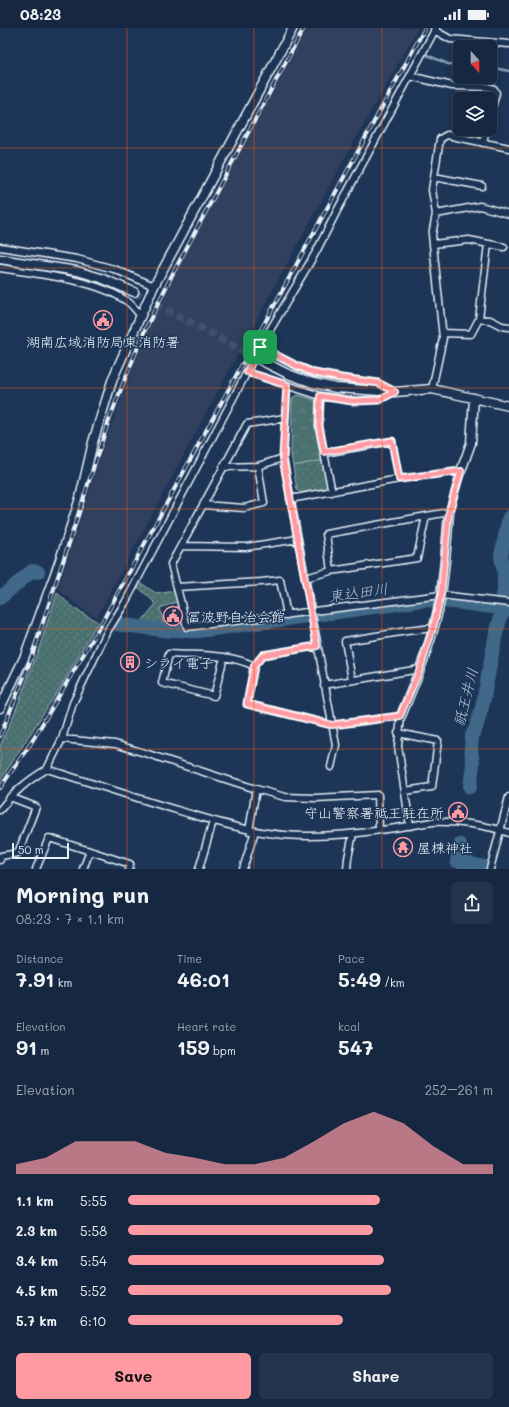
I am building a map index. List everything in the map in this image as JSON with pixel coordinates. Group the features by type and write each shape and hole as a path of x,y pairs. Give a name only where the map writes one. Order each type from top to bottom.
{"street":[{"path":"0,708 24,658 56,571 80,498 93,442 113,378 140,315 154,286 294,28"},
{"path":"0,810 10,797 30,779 47,769 62,739 73,703 108,630 125,603 260,347 316,252 435,29 450,39 509,44"},
{"path":"410,76 452,86 494,88 496,92"},
{"path":"432,389 443,338 432,235 436,214 432,190 440,139 447,135 509,148"},
{"path":"483,143 484,136"},
{"path":"434,177 482,186"},
{"path":"436,214 480,206 509,214"},
{"path":"433,244 469,240 504,247"},
{"path":"443,333 471,334 479,319 488,244"},
{"path":"0,247 77,258 114,269 154,286"},
{"path":"0,258 77,271 101,278 134,292"},
{"path":"0,268 77,281 101,289 126,300 140,315"},
{"path":"479,319 490,320 502,326 509,327"},
{"path":"260,347 314,373 378,383 395,392"},
{"path":"258,359 288,374 312,383 342,388 395,392 432,389 509,406"},
{"path":"247,372 320,396 353,401 379,400 395,392"},
{"path":"287,385 283,458 336,745 331,766"},
{"path":"320,396 319,426 332,492"},
{"path":"410,826 398,746 400,716 420,669 433,628 441,595 449,512 471,443 474,398"},
{"path":"285,418 247,424 171,564 187,627 311,613 441,595 509,603"},
{"path":"324,452 392,441 399,479"},
{"path":"223,467 258,466 283,458"},
{"path":"203,505 244,508 264,503 258,466"},
{"path":"290,499 399,479 461,471"},
{"path":"331,571 326,534 449,512"},
{"path":"305,578 331,571 417,558 426,516"},
{"path":"181,546 246,546 298,539"},
{"path":"177,587 280,580 287,615"},
{"path":"352,680 345,641 433,628"},
{"path":"317,646 263,655 254,666 247,704 332,725 400,716"},
{"path":"224,657 214,696 162,683 169,654 224,657 244,661 254,666"},
{"path":"324,684 420,669"},
{"path":"398,733 438,741 432,788 405,791"},
{"path":"62,739 115,744 285,797 315,798 378,795 380,830"},
{"path":"47,769 213,821 252,831 284,835 311,836 353,834 446,821 500,829 509,833"},
{"path":"243,869 252,831 256,789"},
{"path":"0,860 2,856 18,853 36,807 10,797"},
{"path":"490,869 509,797"},
{"path":"199,869 213,821"},
{"path":"347,869 353,834"},
{"path":"36,869 49,838 130,864 129,869"},
{"path":"83,869 90,851"}],"shaded area":[{"path":"307,28 418,28 241,348 97,617 82,609 58,589 106,440 146,333 175,274"}],"green space":[{"path":"298,395 315,400 318,405 324,460 293,466 291,454 292,398"},
{"path":"324,460 327,484 325,488 301,493 297,490 293,466"},
{"path":"141,583 157,594 174,591 177,602 160,608 164,624 141,622 156,604 137,586"},
{"path":"57,593 75,609 98,622 61,686 0,781 0,746 17,707 39,648"}],"waterway":[{"path":"427,55 453,65"},
{"path":"497,68 509,71"},
{"name":"祇王井川","path":"501,600 504,592 504,574 501,556 509,517"},
{"name":"東込田川","path":"0,598 32,571 38,572"},
{"name":"東込田川","path":"116,624 171,631 199,631 425,600 509,609"},
{"name":"祇王井川","path":"470,787 473,764 471,749 472,735 476,728 483,703 495,638 501,616"},
{"name":"祇王井川","path":"460,845 457,861 485,867 485,869"}],"tunnel":[{"path":"134,292 258,359"}],"railway":[{"path":"0,736 30,662 108,423 145,330 172,275 304,28"},
{"path":"0,788 31,743 95,635 425,28"}],"place":[{"name":"湖南広域消防局東消防署","path":"103,320"},
{"name":"冨波野自治会館","path":"173,616"},
{"name":"シライ電子","path":"130,662"},
{"name":"守山警察署祗王駐在所","path":"458,812"},
{"name":"屋棟神社","path":"403,847"}],"route":[{"path":"260,347 275,356 314,373 378,383 395,392 379,400 353,401 320,396 319,426 324,452 392,441 399,479 461,471 449,512 441,595 433,628 420,669 400,716 332,725 247,704 254,666 263,655 317,646 283,458 287,385 247,372 260,347"}]}
